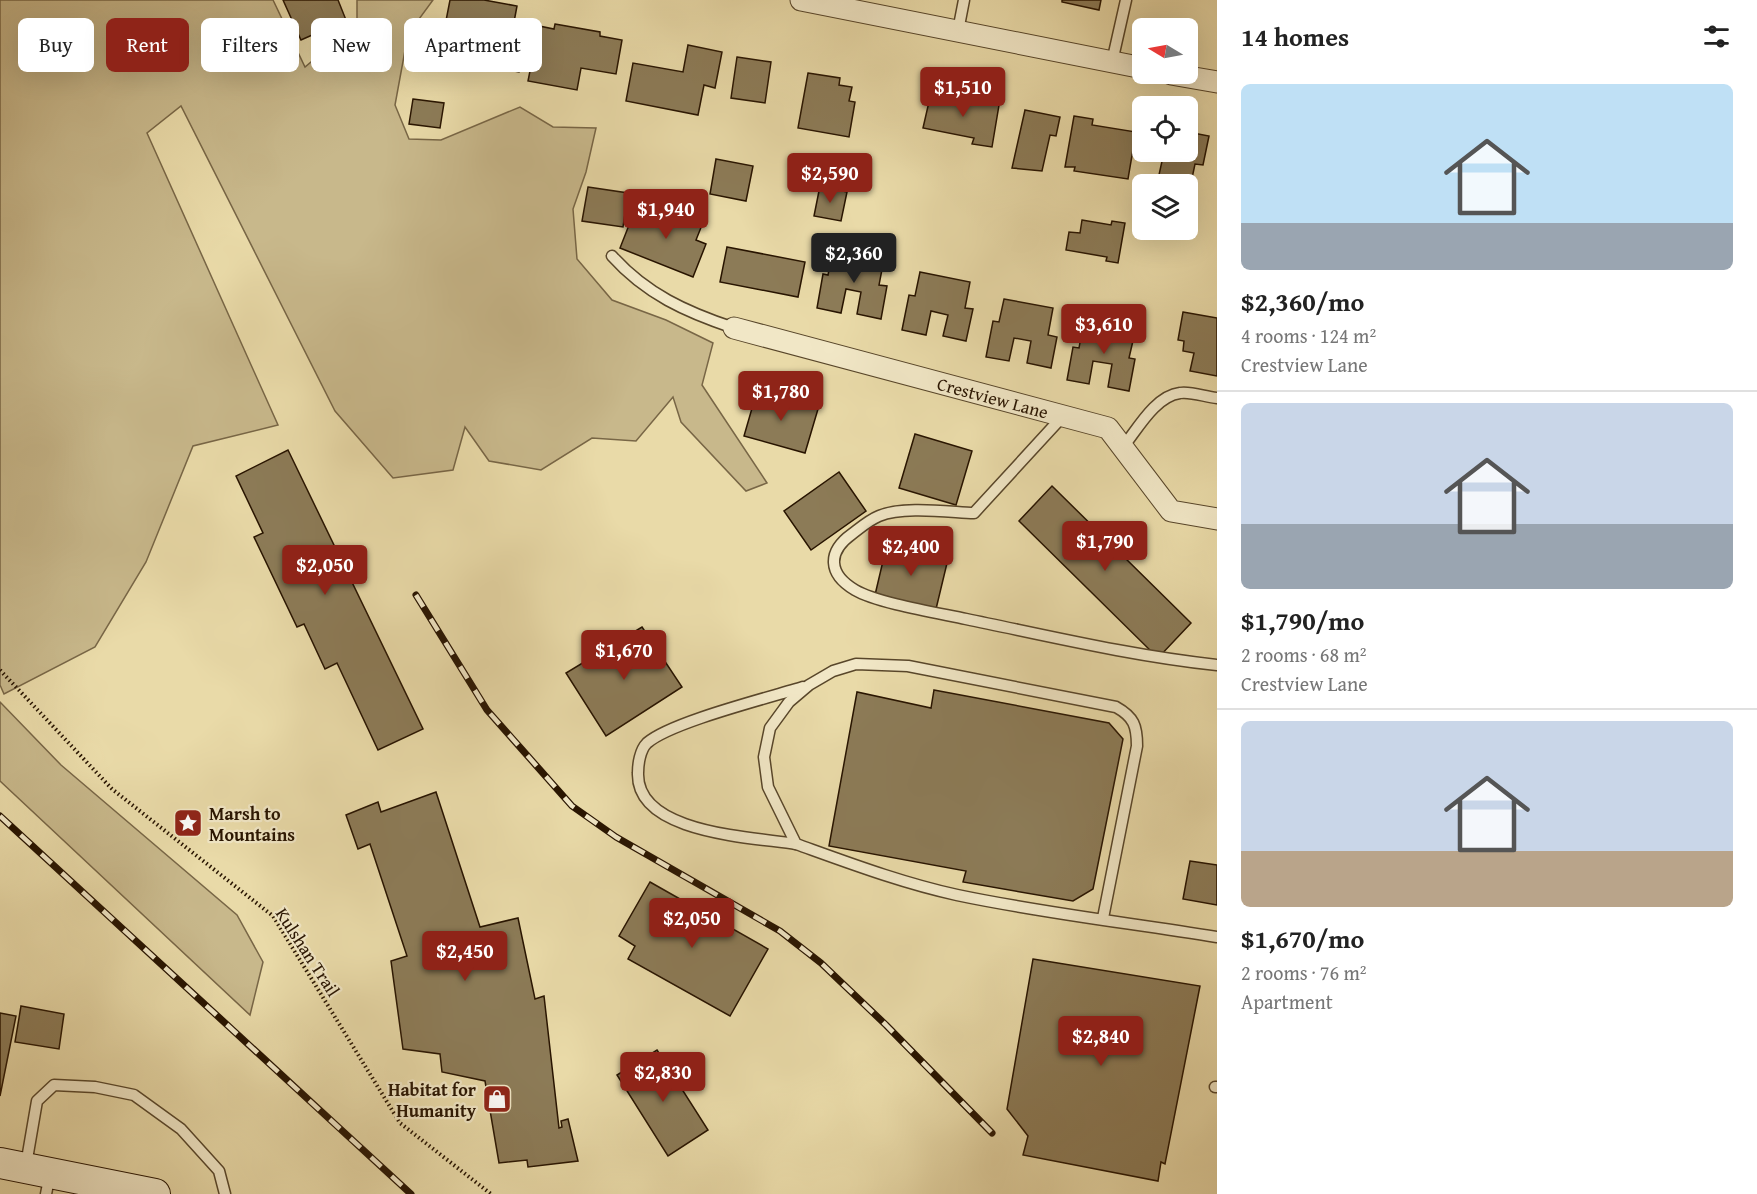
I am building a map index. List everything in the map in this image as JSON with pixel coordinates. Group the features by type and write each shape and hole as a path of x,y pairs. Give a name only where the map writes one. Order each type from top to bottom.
{"main road":[{"path":"30,1175 81,1187 155,1194"}],"street":[{"path":"801,0 1132,66"},
{"path":"1198,79 1217,82"},
{"name":"Crestview Lane","path":"734,328 1108,428 1171,511 1217,519"}],"lane":[{"path":"958,32 964,0"},
{"path":"1112,62 1126,0"},
{"path":"612,256 631,277 672,304 692,314 734,328"},
{"path":"1123,447 1154,408 1166,399 1180,393 1217,399"},
{"path":"1063,416 974,513 906,512 877,517 836,548 833,557 836,570 844,582 857,592 918,609 1158,658 1217,665"},
{"path":"796,844 768,787 764,757 770,728 789,702 809,685 833,671 856,664 908,666 1116,707 1130,714 1137,729 1137,746 1103,918"},
{"path":"809,685 668,730 646,744 638,763 638,782 646,801 667,818 690,827 796,844 887,876 957,895 1217,937"},
{"path":"30,1175 37,1101 54,1085 95,1087 134,1095 181,1129 219,1171 225,1194"}],"path":[{"name":"Kulshan Trail","path":"0,670 112,789 273,916 400,1124 491,1194"}],"shaded area":[{"path":"0,0 273,0 282,18 201,18 201,72 299,72 299,54 305,67 311,62 311,72 392,72 392,18 357,18 357,0 433,0 420,18 404,18 404,56 395,105 409,139 441,140 520,107 553,127 596,128 586,172 573,209 577,259 612,300 666,320 713,343 702,385 767,483 746,491 681,422 673,397 636,441 592,438 541,470 489,461 465,427 453,470 393,478 335,411 181,106 147,133 278,425 193,446 146,562 95,647 4,694 0,685"},
{"path":"0,702 61,765 237,915 263,962 250,1015 0,781"}],"building":[{"path":"283,0 338,0 345,18 311,18 311,36 301,40 299,18 291,18"},
{"path":"450,0 484,0 517,6 515,18 447,18"},
{"path":"1062,0 1101,0 1099,10 1062,2"},
{"path":"555,24 600,32 600,36 622,40 616,74 581,68 577,90 528,81 530,72 542,72 542,27 554,29"},
{"path":"688,45 722,52 715,88 704,85 698,115 626,101 633,63 683,72"},
{"path":"737,57 771,62 765,103 731,98"},
{"path":"808,73 840,78 839,85 852,87 849,101 855,102 849,137 798,128"},
{"path":"931,93 999,105 992,147 972,144 974,138 923,128"},
{"path":"413,99 444,103 440,128 409,124"},
{"path":"1025,110 1060,117 1056,136 1050,135 1042,171 1012,168"},
{"path":"1074,116 1093,119 1092,125 1132,131 1132,156 1128,179 1074,171 1075,167 1065,167"},
{"path":"1198,134 1209,136 1203,165 1195,164 1193,174 1159,174 1162,162 1198,162"},
{"path":"716,159 753,166 746,201 710,194"},
{"path":"820,186 847,192 841,221 814,216"},
{"path":"588,187 628,193 623,227 582,221"},
{"path":"654,205 702,225 696,240 706,244 693,277 620,248 633,215 647,220"},
{"path":"1082,220 1111,225 1112,221 1125,223 1118,263 1106,261 1107,257 1066,250 1069,232 1080,233"},
{"path":"727,247 805,262 798,297 720,282"},
{"path":"833,250 884,259 879,285 887,286 881,319 857,314 861,292 846,289 841,313 817,308 823,274 828,275"},
{"path":"920,272 970,282 965,308 973,309 966,341 943,336 948,315 931,311 926,335 902,330 909,295 915,296"},
{"path":"1004,299 1053,308 1048,335 1057,337 1051,368 1027,363 1031,341 1014,338 1009,361 986,357 993,321 999,322"},
{"path":"1183,312 1217,318 1217,376 1190,371 1194,353 1183,351 1184,341 1178,340"},
{"path":"1084,322 1135,332 1129,358 1135,359 1129,391 1108,387 1112,364 1093,361 1089,384 1067,380 1073,347 1079,348"},
{"path":"757,391 818,409 805,453 744,436"},
{"path":"915,434 972,451 956,505 899,488"},
{"path":"288,450 423,729 378,750 337,663 325,669 304,624 297,627 254,537 263,533 236,476"},
{"path":"839,472 866,511 811,550 784,511"},
{"path":"1052,486 1191,623 1158,658 1019,521"},
{"path":"887,544 948,559 936,609 875,595"},
{"path":"642,627 682,687 606,736 566,673"},
{"path":"934,690 1109,723 1123,739 1093,889 1073,901 963,882 966,871 829,846 857,692 931,708"},
{"path":"436,792 480,927 518,918 535,999 544,996 559,1128 562,1127 561,1121 568,1119 578,1161 528,1167 527,1160 499,1163 485,1081 442,1072 440,1054 403,1049 391,961 407,956 370,844 358,849 346,815 378,802 381,812"},
{"path":"1190,861 1217,865 1217,905 1183,899"},
{"path":"650,882 768,949 730,1016 628,959 635,946 619,936"},
{"path":"1033,959 1200,986 1165,1164 1161,1162 1158,1181 1023,1155 1028,1136 1007,1109"},
{"path":"21,1006 64,1014 59,1049 15,1042"},
{"path":"0,1013 16,1016 0,1096"},
{"path":"657,1050 708,1130 668,1156 617,1075"}],"railway":[{"path":"416,595 487,710 572,806 616,837 780,931 821,963 886,1025 992,1133"},
{"path":"0,816 411,1194"}],"place":[{"name":"Marsh to Mountains","path":"188,823"},
{"name":"Habitat for Humanity","path":"497,1099"}]}
